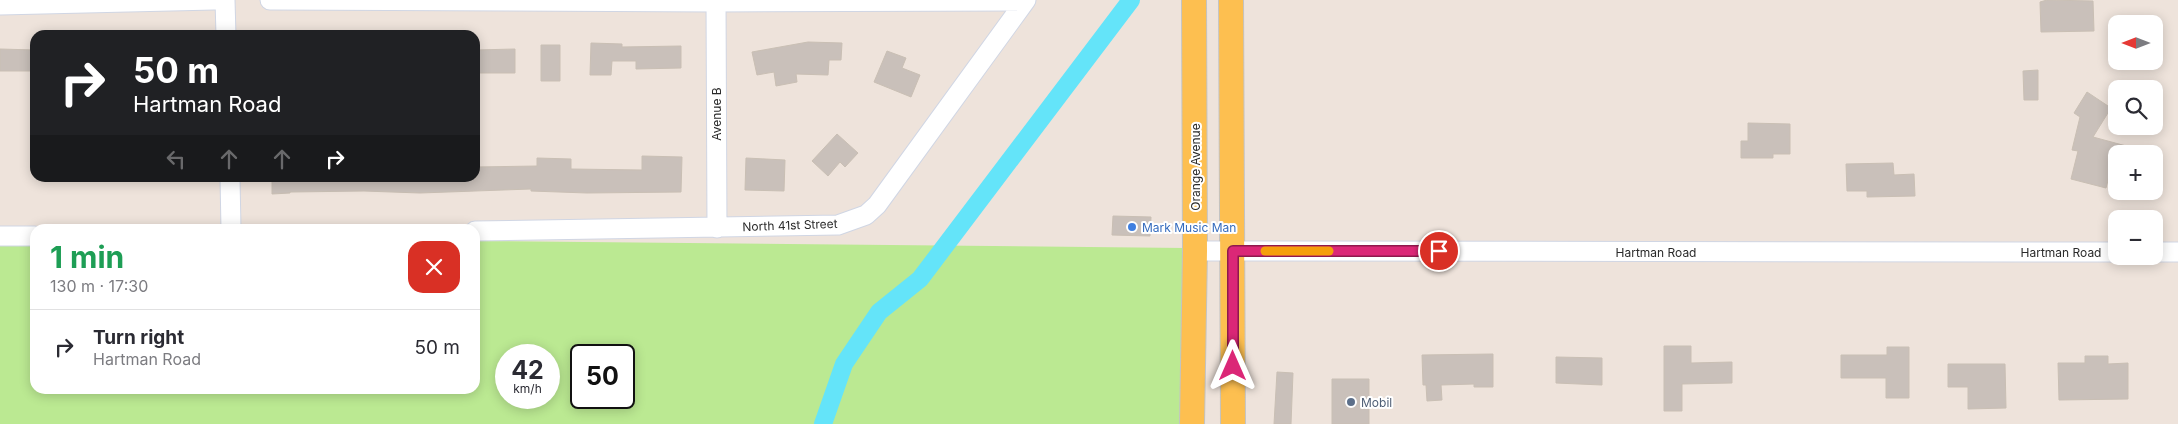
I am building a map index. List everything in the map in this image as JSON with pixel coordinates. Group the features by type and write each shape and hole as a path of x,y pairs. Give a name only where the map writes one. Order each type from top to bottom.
{"main road":[{"name":"Orange Avenue","path":"1192,424 1195,251 1194,0"},
{"path":"1231,0 1233,424"}],"street":[{"path":"0,4 214,0"},
{"path":"225,0 226,30"},
{"path":"270,0 1025,0"},
{"name":"North 41st Street","path":"480,230 838,225 866,215 877,205 1025,0"},
{"name":"Avenue B","path":"716,1 717,228"},
{"path":"230,182 231,224"},
{"path":"0,236 30,236"},
{"name":"Hartman Road","path":"1195,251 2108,252"},
{"path":"2163,252 2178,252"}],"green space":[{"path":"480,241 1186,248 1183,424 0,424 0,245 30,244 30,394 480,394"}],"building":[{"path":"2047,0 2093,1 2094,31 2041,32 2040,2"},
{"path":"808,42 842,43 841,60 829,60 828,75 796,74 797,82 776,86 774,72 757,75 752,52"},
{"path":"591,43 622,44 622,47 681,46 681,68 636,69 636,61 612,61 611,75 590,75"},
{"path":"541,45 560,45 560,81 541,81"},
{"path":"0,49 30,50 30,71 0,71"},
{"path":"515,49 515,73 480,73 480,50"},
{"path":"887,51 906,58 902,68 920,75 911,97 874,82"},
{"path":"2038,70 2038,100 2024,100 2023,71"},
{"path":"2087,92 2108,106 2108,113 2093,137 2123,145 2108,145 2108,180 2106,188 2071,179 2078,151 2072,150 2080,117 2074,113"},
{"path":"1748,123 1790,124 1790,154 1773,154 1773,158 1741,158 1741,141 1748,141"},
{"path":"837,134 858,153 845,167 840,162 828,176 812,161"},
{"path":"642,156 682,157 681,192 587,193 531,191 531,189 420,193 364,191 272,194 272,182 480,182 480,167 537,166 537,158 571,159 571,169 642,170"},
{"path":"746,158 785,160 784,191 745,190"},
{"path":"1893,163 1894,175 1914,174 1915,196 1867,197 1867,191 1847,191 1846,164"},
{"path":"1113,216 1151,217 1150,236 1112,235"},
{"path":"1664,346 1691,346 1691,363 1732,362 1732,383 1682,384 1682,411 1664,411"},
{"path":"1887,347 1909,347 1909,398 1886,398 1886,378 1841,378 1841,355 1887,355"},
{"path":"1493,354 1493,387 1474,387 1474,384 1441,385 1442,400 1427,401 1426,385 1423,385 1422,355"},
{"path":"2085,356 2108,356 2108,364 2128,363 2128,399 2059,400 2058,363 2085,363"},
{"path":"1556,357 1602,358 1602,385 1556,383"},
{"path":"1948,364 2005,364 2006,408 1968,409 1968,387 1948,387"},
{"path":"1277,372 1293,373 1291,424 1274,424"},
{"name":"Mobil","path":"1332,379 1369,379 1369,424 1332,424"}],"waterway":[{"path":"823,424 844,364 879,312 920,279 1131,0"}],"slow traffic":[{"path":"1265,251 1329,251"}],"place":[{"name":"Mark Music Man","path":"1132,227"},
{"name":"Mobil","path":"1351,402"}],"route":[{"path":"1233,366 1233,251 1439,251"}]}
